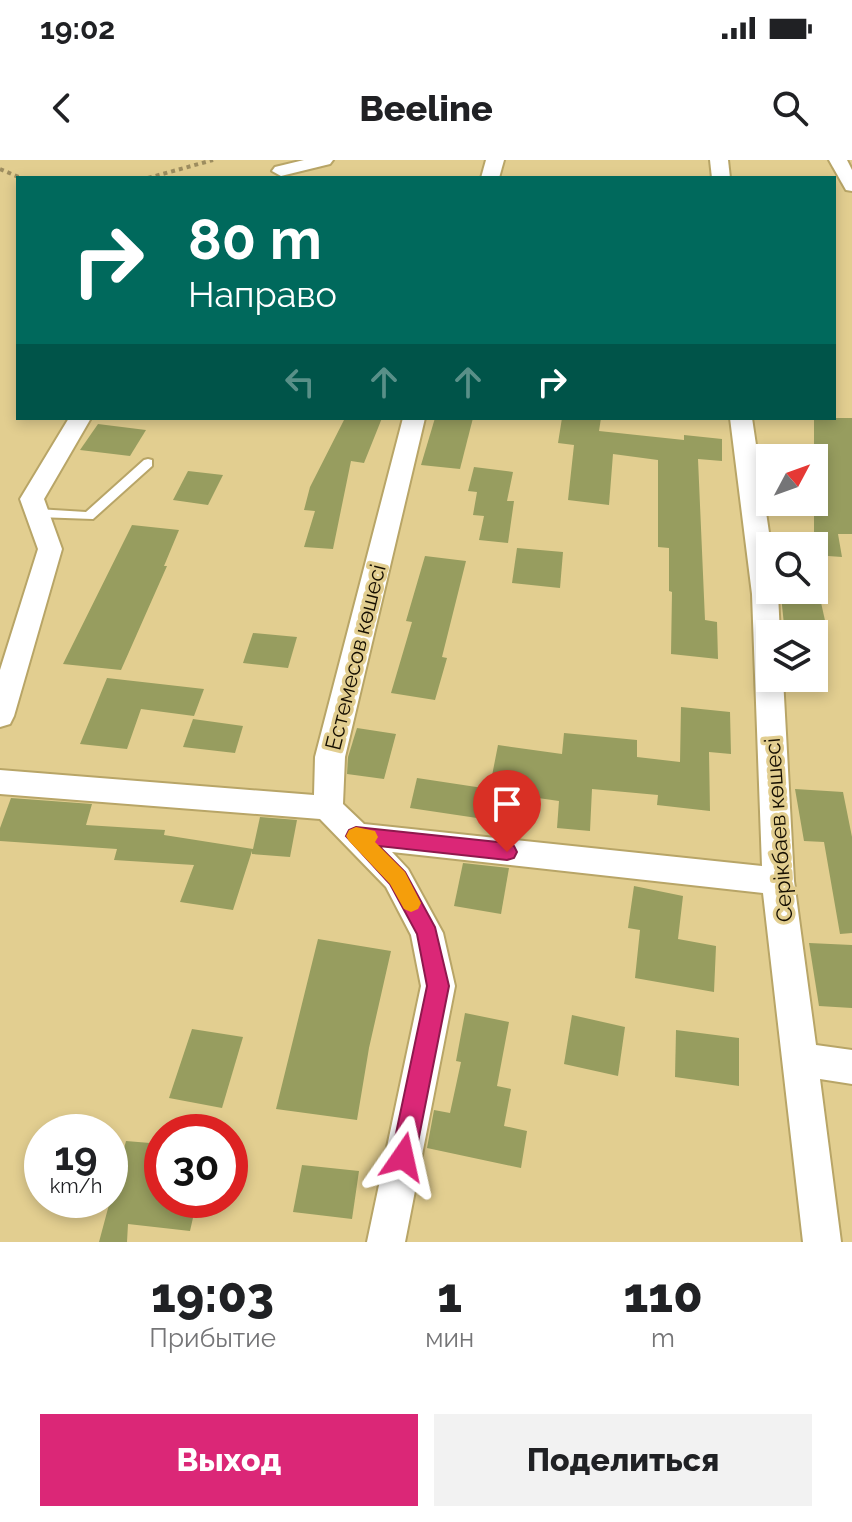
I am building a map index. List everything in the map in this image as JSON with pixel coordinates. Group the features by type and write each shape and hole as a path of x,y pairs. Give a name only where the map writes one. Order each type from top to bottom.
{"street":[{"path":"281,171 324,160"},
{"path":"838,160 852,186"},
{"path":"0,716 50,549 32,499 79,420"},
{"name":"Естемесов көшесі","path":"328,808 330,757 414,420"},
{"name":"Серікбаев көшесі","path":"741,420 765,594 778,881 822,1242"},
{"path":"0,782 328,808 397,878 427,933 438,986 386,1242"},
{"path":"356,836 778,881"},
{"path":"801,1060 852,1067"}],"lane":[{"path":"37,513 89,516 148,463"}],"path":[{"path":"155,176 213,160"}],"building":[{"path":"852,418 852,534 838,534 842,557 828,556 828,532 814,532 814,516 828,516 828,444 814,444 814,420"},
{"path":"344,420 381,420 364,463 351,461 333,549 304,547 315,511 304,510 310,487"},
{"path":"434,420 472,420 460,469 421,465"},
{"path":"562,420 601,420 599,431 684,440 684,435 722,439 722,461 698,459 705,620 717,622 718,659 671,654 669,548 658,547 658,460 613,454 609,505 568,500 574,445 558,443"},
{"path":"98,424 146,430 130,456 80,450"},
{"path":"474,467 513,472 507,501 514,501 508,543 479,540 484,516 473,515 477,492 468,491"},
{"path":"188,471 223,475 208,505 173,500"},
{"path":"132,525 179,530 164,566 167,566 121,670 63,664"},
{"path":"517,548 563,552 560,588 512,583"},
{"path":"425,556 466,561 442,657 447,658 435,700 391,693 412,622 406,621"},
{"path":"782,604 821,604 825,620 784,620"},
{"path":"253,633 297,637 288,668 243,663"},
{"path":"107,678 204,689 194,716 141,709 127,749 80,744"},
{"path":"681,707 730,712 731,754 709,752 710,811 657,805 658,795 592,789 590,831 557,828 559,801 489,791 498,745 562,754 564,733 637,740 637,757 680,762"},
{"path":"193,719 243,726 235,753 183,747"},
{"path":"357,728 396,734 384,779 347,774 348,757"},
{"path":"417,778 483,788 477,818 410,808"},
{"path":"795,789 843,792 852,837 852,933 840,934 824,842 804,841"},
{"path":"11,798 92,804 86,825 165,830 164,835 253,849 260,817 297,820 290,857 252,854 252,851 233,910 180,902 194,865 114,860 117,849 0,841 0,828"},
{"path":"463,863 509,868 501,914 454,906"},
{"path":"634,886 683,896 678,939 716,946 714,992 635,978 640,930 628,928"},
{"path":"318,939 391,951 369,1048 357,1120 276,1109"},
{"path":"809,943 852,945 852,1008 819,1006"},
{"path":"465,1013 509,1022 497,1086 511,1089 504,1126 527,1131 521,1168 427,1148 434,1110 450,1113 461,1062 456,1061"},
{"path":"572,1015 625,1027 618,1076 564,1064"},
{"path":"192,1029 243,1037 222,1108 169,1098"},
{"path":"676,1030 739,1038 739,1086 675,1077"},
{"path":"128,1141 144,1142 144,1218 193,1218 190,1231 128,1224 127,1242 99,1242 105,1218 128,1218"},
{"path":"302,1165 359,1171 352,1219 293,1212"}],"slow traffic":[{"path":"368,837 356,836 397,878 411,903"}],"route":[{"path":"403,1157 438,986 427,933 397,878 356,836 507,852"}]}
